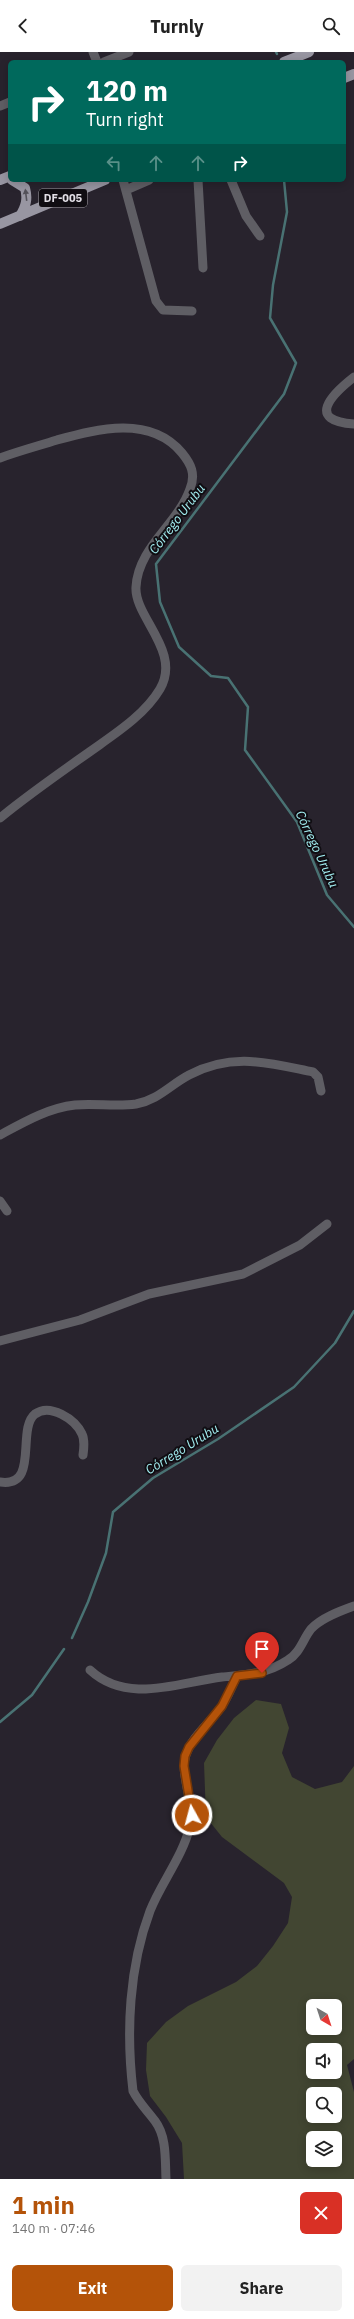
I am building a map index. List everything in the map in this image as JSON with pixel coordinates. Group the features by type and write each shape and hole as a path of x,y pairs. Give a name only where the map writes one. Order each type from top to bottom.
{"main road":[{"path":"289,60 306,53"},
{"path":"14,182 25,188 27,195 25,209 20,216"},
{"name":"DF-005","path":"0,224 100,182"}],"street":[{"path":"109,60 129,52"},
{"path":"124,182 156,301 163,310 192,311"},
{"path":"126,190 144,182"},
{"path":"198,182 203,268"},
{"path":"233,182 246,216 260,236"},
{"path":"354,377 335,392 327,402 326,409 328,416 333,420 354,424"},
{"path":"0,458 77,435 114,428 132,428 152,432 165,439 179,449 189,462 193,471 190,489 185,500 152,546 136,582 138,598 158,637 163,653 164,678 160,689 145,708 114,734 0,818"},
{"path":"0,1135 51,1110 76,1105 136,1104 150,1100 159,1096 188,1076 222,1063 254,1060 313,1072 318,1077 321,1091"},
{"path":"0,1201 7,1211"},
{"path":"0,1341 80,1320 149,1294 243,1274 300,1245 327,1224"},
{"path":"0,1482 14,1480 21,1474 27,1456 26,1434 30,1421 36,1414 46,1410 58,1413 74,1423 82,1434 84,1446 83,1455"},
{"path":"90,1670 103,1680 153,1690 262,1673 295,1655 311,1630 318,1623 354,1606"},
{"path":"166,2179 162,2136 155,2120 139,2103 133,2091 130,2000 133,1973 138,1945 151,1910 189,1832 192,1815 184,1766 185,1756 189,1747 222,1706 237,1676"}],"green space":[{"path":"256,1700 281,1704 289,1728 282,1753 292,1777 315,1789 342,1782 354,1766 354,2059 347,2065 354,2092 354,2179 184,2179 182,2143 166,2117 150,2096 146,2070 147,2043 166,2022 188,2006 236,1982 257,1966 273,1946 288,1923 292,1897 284,1883 222,1837 206,1817 204,1763 217,1740 234,1718"}],"waterway":[{"name":"Córrego Urubu","path":"284,182 287,212 273,285 270,318 296,363 284,394 156,564 160,602 179,647 211,676 228,678 248,707 245,750 297,822 327,895 354,927"},
{"name":"Córrego Urubu","path":"72,1638 88,1602 106,1553 113,1512 153,1478 218,1439 294,1387 335,1343 354,1311"},
{"name":"Córrego Urubu","path":"0,1722 32,1695 64,1649"}],"route":[{"path":"192,1815 192,1803 184,1766 185,1756 189,1747 222,1706 237,1676 262,1673"}]}
